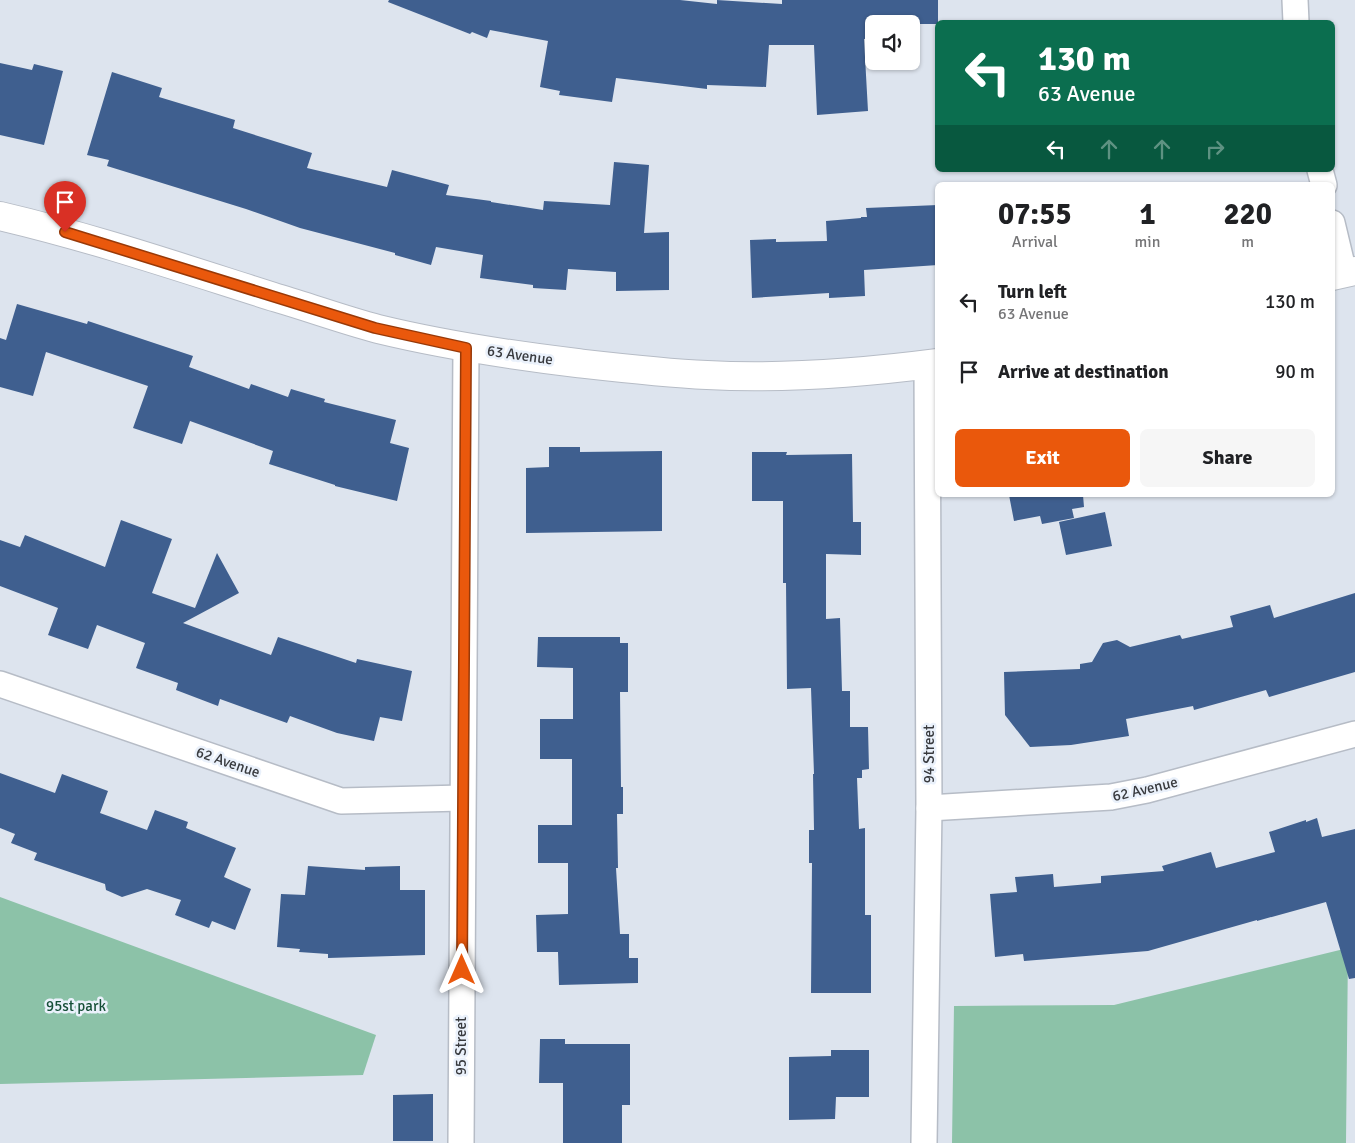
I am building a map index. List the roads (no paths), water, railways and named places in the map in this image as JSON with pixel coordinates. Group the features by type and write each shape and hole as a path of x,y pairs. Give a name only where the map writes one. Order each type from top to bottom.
{"street":[{"path":"1295,0 1296,20"},
{"name":"63 Avenue","path":"0,216 101,243 375,328 466,348 658,372 709,375 761,376 808,374 868,371 932,364"},
{"path":"1335,236 1344,273"},
{"name":"95 Street","path":"461,1143 466,348"},
{"name":"94 Street","path":"924,1143 929,808 932,364"},
{"name":"62 Avenue","path":"0,684 341,801 462,798"},
{"name":"62 Avenue","path":"929,808 1110,797 1147,790 1355,734"}],"park label":[{"name":"95st park","path":"76,1006"}]}
